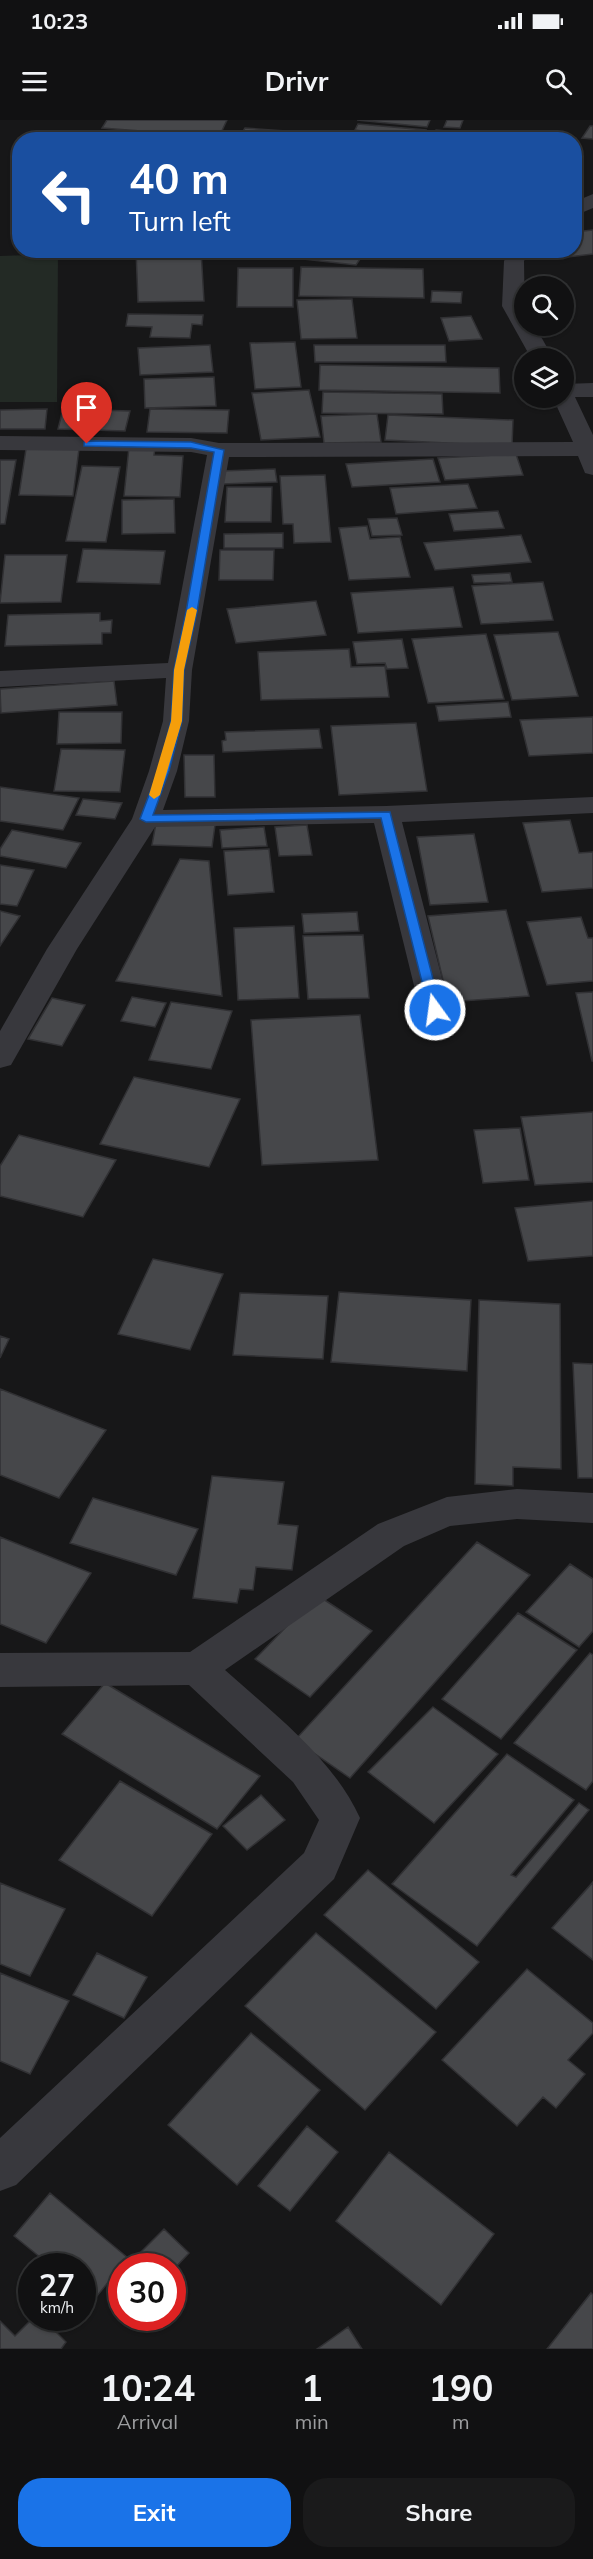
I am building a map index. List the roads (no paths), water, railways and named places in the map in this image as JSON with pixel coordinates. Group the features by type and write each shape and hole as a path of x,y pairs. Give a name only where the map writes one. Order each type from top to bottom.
{"street":[{"path":"516,258 513,306 536,348"},
{"path":"574,391 593,390"},
{"path":"0,443 191,445 219,450 591,459 568,408"},
{"path":"0,1058 62,949 146,819 163,771 176,721 179,670 219,450"},
{"path":"0,679 179,670"},
{"path":"146,819 386,814 593,805"},
{"path":"386,814 435,1010"},
{"path":"0,1670 197,1668 391,1535 447,1512 517,1504 593,1508"},
{"path":"0,2169 319,1866 340,1818 308,1770 197,1668"}]}
